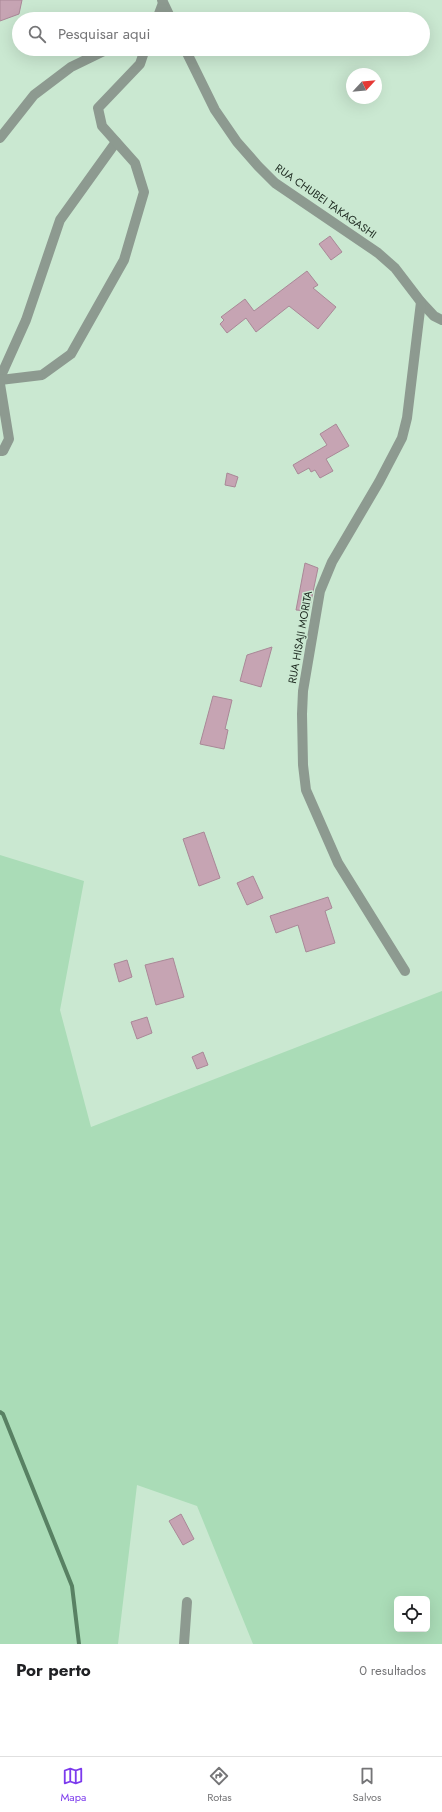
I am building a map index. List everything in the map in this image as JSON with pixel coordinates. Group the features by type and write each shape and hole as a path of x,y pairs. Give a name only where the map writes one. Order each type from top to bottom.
{"street":[{"path":"159,12 163,1"},
{"path":"163,1 168,12"},
{"path":"0,138 34,95 70,67 93,56"},
{"path":"116,142 60,220 26,320 0,379 42,375 71,354 124,260 144,192 135,163 102,126 98,108 140,64 143,56"},
{"name":"RUA CHUBEI TAKAGASHI","path":"189,56 215,110 237,142 258,166 276,183 378,253 395,268 434,316 442,320"},
{"name":"RUA HISAJI MORITA","path":"405,971 338,863 306,790 302,765 302,714 303,691 320,591 332,562 379,482 402,438 407,418 422,302"},
{"path":"0,384 9,439 3,451 0,451"},
{"path":"184,1644 187,1602"}],"green space":[{"path":"0,855 84,881 60,1010 91,1127 442,991 442,1644 253,1644 197,1506 137,1485 118,1644 0,1644"}],"building":[{"path":"0,0 22,0 19,12 12,12 12,17 0,21"},
{"path":"330,236 342,252 331,260 319,244"},
{"path":"307,271 318,285 313,288 336,307 318,329 289,306 256,332 246,318 227,333 220,324 224,320 221,317 245,299 254,311"},
{"path":"336,424 349,446 326,459 333,471 320,478 315,470 311,472 309,468 298,474 293,465 327,445 320,434"},
{"path":"227,473 238,477 235,487 225,485"},
{"path":"305,563 318,568 309,611 296,610"},
{"path":"272,647 261,687 240,681 247,655"},
{"path":"213,696 232,700 225,729 228,730 224,749 200,744"},
{"path":"204,832 220,878 199,886 183,839"},
{"path":"253,876 263,898 247,905 237,883"},
{"path":"328,897 332,908 325,911 335,943 306,952 298,925 276,933 270,916"},
{"path":"173,958 184,997 156,1005 145,965"},
{"path":"127,960 132,977 119,982 114,964"},
{"path":"147,1017 152,1033 137,1039 131,1022"},
{"path":"203,1052 208,1065 197,1069 192,1057"},
{"path":"181,1514 194,1539 183,1545 169,1521"}],"waterway":[{"path":"0,1412 3,1414 72,1586 79,1644"}]}
